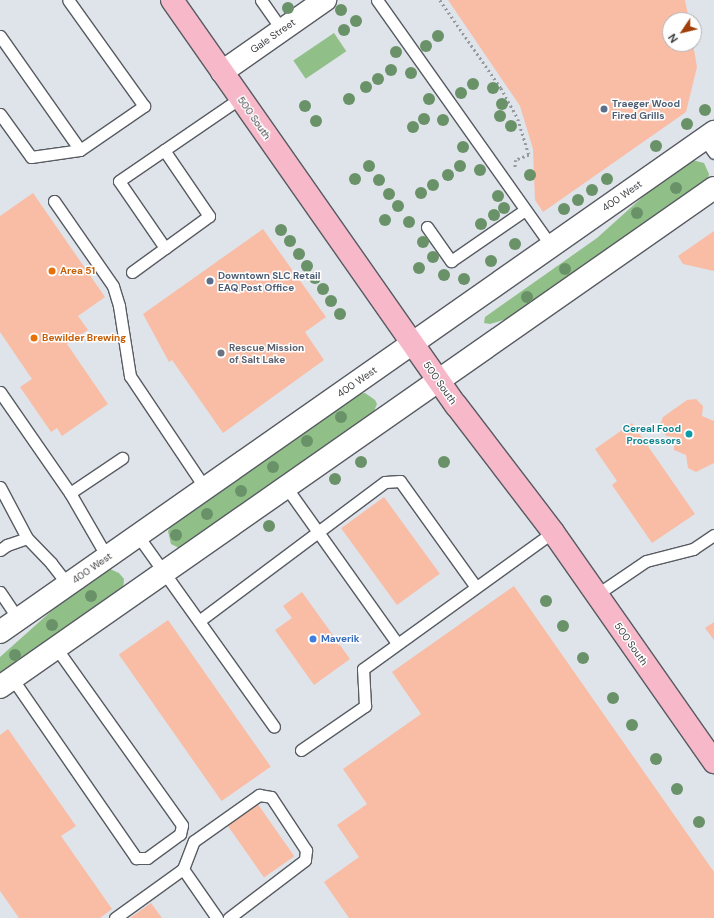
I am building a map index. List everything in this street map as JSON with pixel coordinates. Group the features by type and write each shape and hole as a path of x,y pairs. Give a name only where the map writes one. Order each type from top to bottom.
{"main road":[{"name":"500 South","path":"172,0 439,380 553,532 714,762"}],"street":[{"name":"Gale Street","path":"222,72 325,0"},
{"name":"400 West","path":"0,632 551,246 711,141"},
{"path":"6,682 714,188"}],"lane":[{"path":"0,114 31,158 80,150 144,106 68,0"},
{"path":"261,0 282,30"},
{"path":"377,0 551,246"},
{"path":"0,36 80,150"},
{"path":"165,248 119,181 240,98"},
{"path":"132,272 209,216 164,150"},
{"path":"54,200 113,286 119,306 130,376 205,488"},
{"path":"426,227 451,261 525,210"},
{"path":"0,392 70,493 107,557"},
{"path":"70,493 122,458"},
{"path":"199,621 318,534 385,482 400,480 476,587"},
{"path":"0,487 27,538 51,563 68,585"},
{"path":"286,487 318,534 398,644"},
{"path":"301,750 366,706 364,669 553,532"},
{"path":"596,595 646,561 694,549 714,535"},
{"path":"138,536 274,727"},
{"path":"0,550 7,544 27,538"},
{"path":"0,592 18,619"},
{"path":"6,682 136,858 147,858 180,834 182,825 56,648"},
{"path":"115,918 183,869 194,841 259,794 270,797 306,850 305,860 229,918"},
{"path":"183,869 217,918"}],"path":[{"path":"440,0 501,88 518,119 528,155 516,160 515,171 512,173"}],"green space":[{"path":"334,33 346,51 306,79 293,60"},
{"path":"692,160 704,163 709,174 708,180 510,318 490,324 484,323 485,317 597,238 647,193"},
{"path":"365,393 375,400 377,404 372,416 181,549 171,544 168,531 171,526 358,394"},
{"path":"110,569 119,573 124,579 123,589 0,677 0,657 66,598"}],"building":[{"name":"Traeger Wood Fired Grills","path":"448,0 685,0 687,12 662,12 662,52 694,52 697,67 686,112 543,212 535,200 533,149 520,106"},
{"path":"33,193 105,297 78,316 88,330 67,344 108,404 62,436 57,428 51,432 20,387 32,379 0,332 0,216"},
{"path":"263,229 326,317 305,332 324,360 223,433 172,360 169,362 143,314"},
{"path":"714,231 714,271 683,264 678,256"},
{"name":"Cereal Food Processors","path":"696,399 703,406 702,416 714,421 714,463 696,472 688,468 686,455 674,450 674,437 666,436 660,425 663,417 687,400"},
{"path":"632,423 695,514 652,543 612,485 617,481 595,449"},
{"path":"384,497 440,574 397,605 341,528"},
{"path":"514,586 714,872 714,918 349,918 324,882 359,857 337,825 367,804 343,769 421,714 392,672"},
{"path":"302,592 350,659 314,685 275,630 292,618 283,606"},
{"path":"168,620 271,767 222,801 119,654"},
{"path":"714,622 714,640 705,628"},
{"path":"8,729 76,826 61,836 112,909 100,918 19,918 0,891 0,735"},
{"path":"257,803 294,856 264,877 227,824"},
{"path":"151,903 162,918 130,918"}],"place":[{"name":"Traeger Wood Fired Grills","path":"604,109"},
{"name":"Area 51","path":"52,271"},
{"name":"Downtown SLC Retail EAQ Post Office","path":"210,281"},
{"name":"Bewilder Brewing","path":"34,338"},
{"name":"Rescue Mission of Salt Lake","path":"221,353"},
{"name":"Cereal Food Processors","path":"689,434"},
{"name":"Maverik","path":"313,639"}]}
